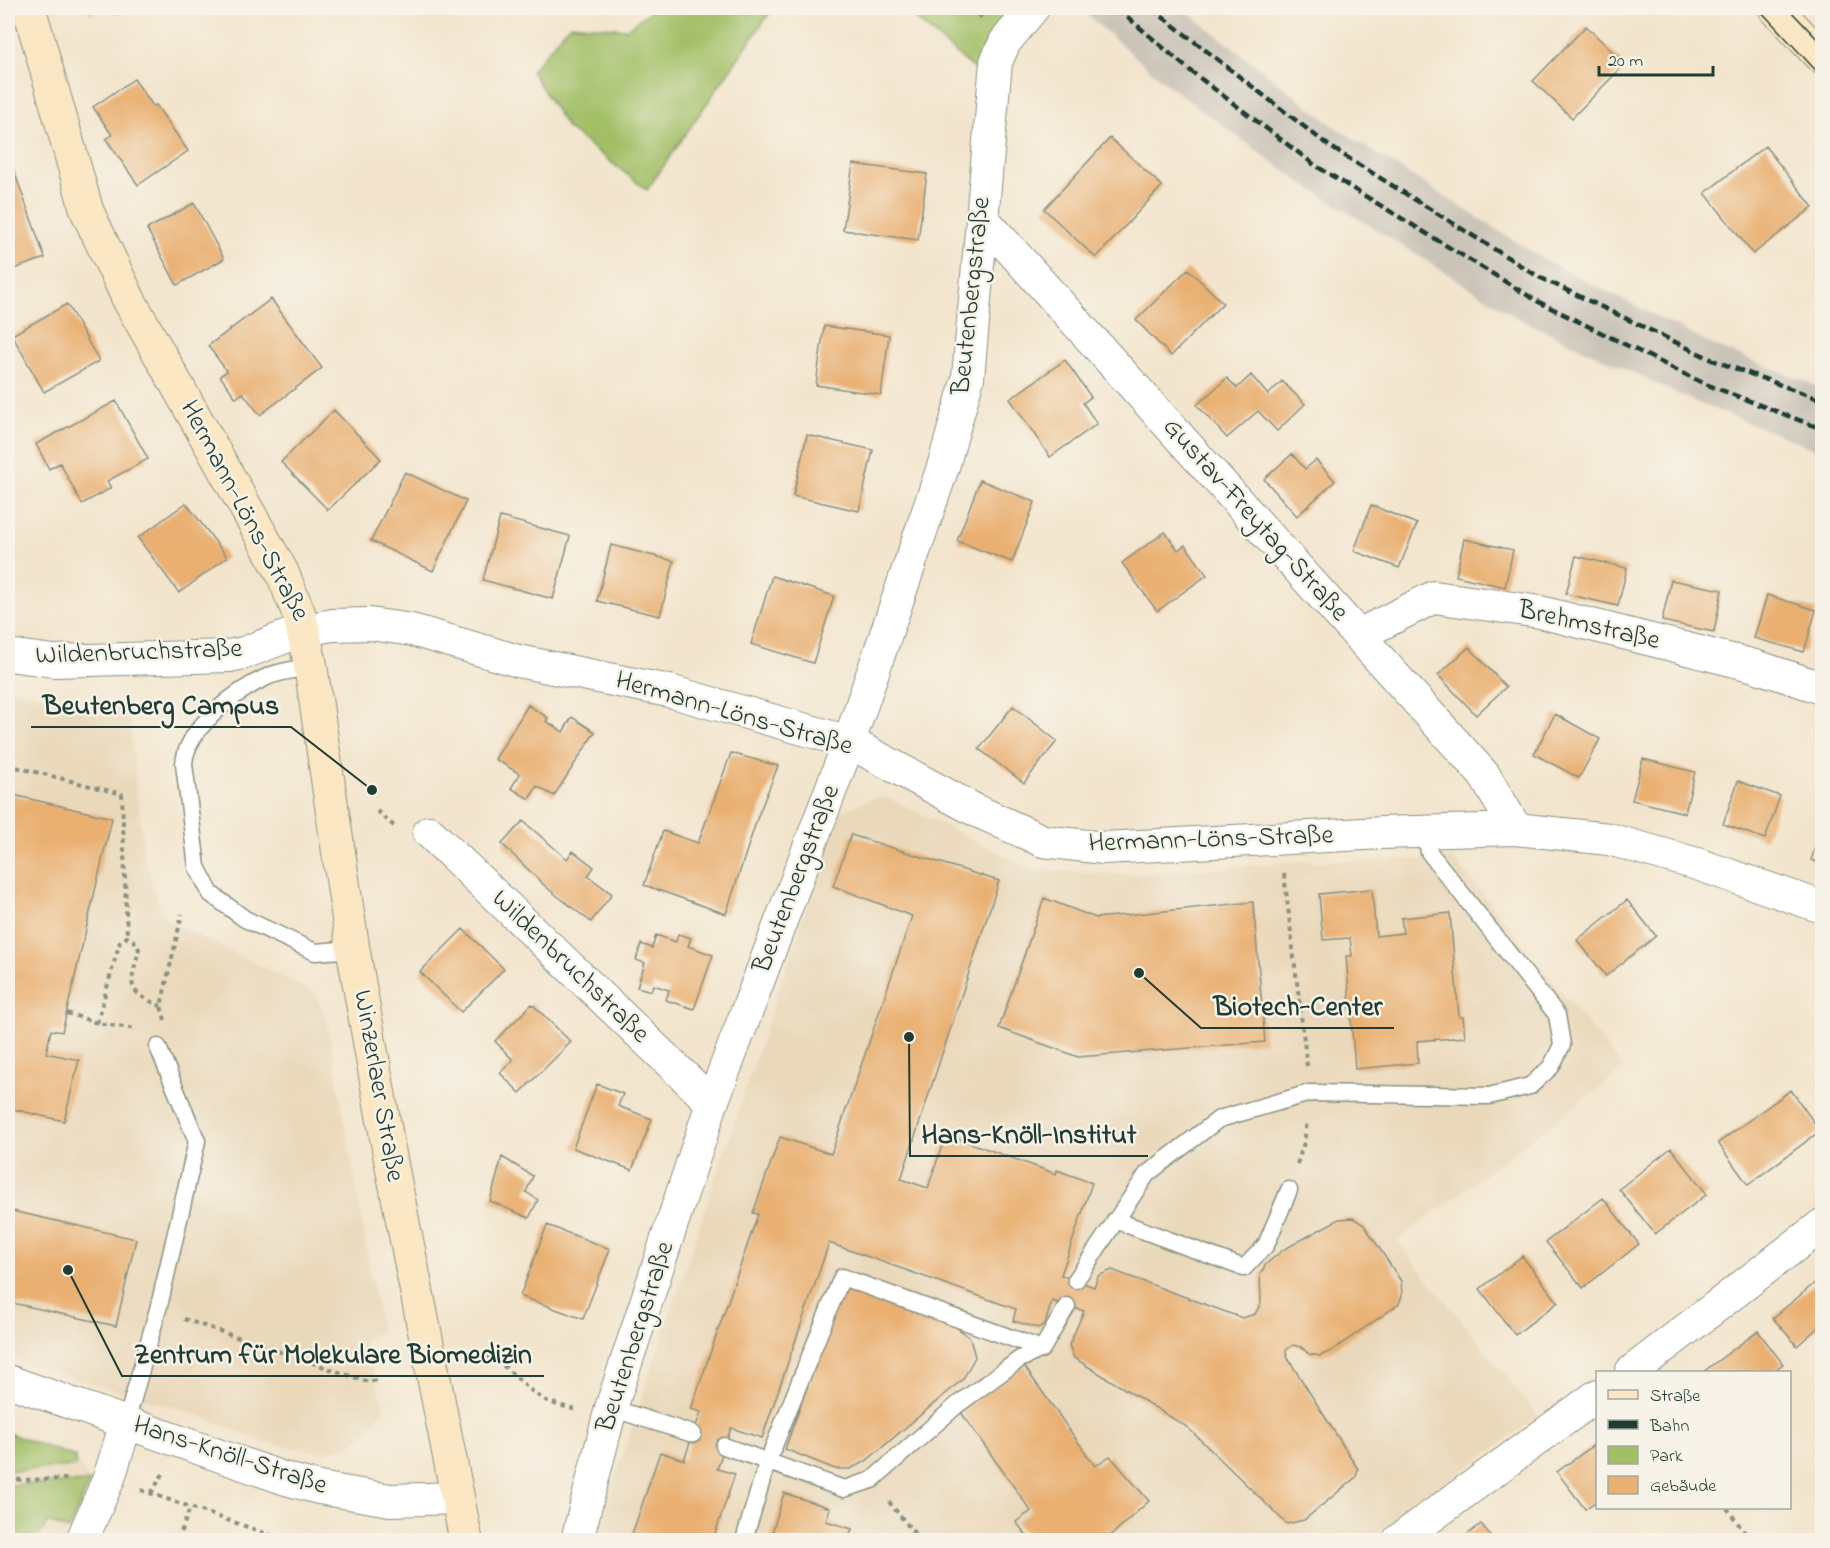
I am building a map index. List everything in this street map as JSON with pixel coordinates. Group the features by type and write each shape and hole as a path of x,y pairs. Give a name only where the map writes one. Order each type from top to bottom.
{"main road":[{"name":"Hermann-Löns-Straße","path":"29,8 87,211 129,300 282,572 303,630"},
{"path":"1775,8 1822,58"},
{"name":"Winzerlaer Straße","path":"303,630 353,949 390,1156 466,1540"}],"street":[{"name":"Beutenbergstraße","path":"577,1540 609,1414 712,1102 849,742 943,467 968,378 996,62 1005,42 1029,12"},
{"name":"Gustav-Freytag-Straße","path":"983,219 1484,775 1516,829"},
{"name":"Brehmstraße","path":"1359,635 1434,597 1540,612 1755,666 1822,688"},
{"name":"Hermann-Löns-Straße","path":"303,630 333,625 363,624 412,630 518,661 669,691 849,742 975,810 1043,842 1104,848 1426,831 1516,829 1609,838 1697,864 1822,906"},
{"name":"Wildenbruchstraße","path":"8,655 54,661 229,656 244,653 303,630"},
{"name":"Wildenbruchstraße","path":"429,832 712,1102"},
{"path":"1632,1371 1822,1225"},
{"name":"Hans-Knöll-Straße","path":"8,1381 283,1478 319,1488 390,1500 458,1498"},
{"path":"1400,1540 1596,1396"},
{"path":"82,1540 109,1478 126,1423"}],"lane":[{"path":"310,667 261,680 202,724 189,741 184,764 196,867 211,894 245,919 315,952 353,949"},
{"path":"1076,1280 1147,1174 1219,1119 1310,1093 1489,1096 1530,1086 1551,1067 1562,1045 1557,1015 1429,852 1426,831"},
{"path":"126,1423 157,1310 197,1141 158,1047"},
{"path":"1115,1220 1244,1268 1266,1245 1289,1190"},
{"path":"744,1540 766,1463 842,1277 1041,1349"},
{"path":"724,1446 766,1463 844,1489 872,1480 957,1405 1020,1359 1041,1349 1067,1306"},
{"path":"609,1414 693,1434"}],"path":[{"path":"8,765 122,795 127,937"},
{"path":"377,812 392,824"},
{"path":"1284,879 1310,1093"},
{"path":"165,1019 161,1006 182,914"},
{"path":"127,937 134,941 139,949 132,983 134,990 137,996 161,1006"},
{"path":"97,1023 120,942 127,937"},
{"path":"67,1013 97,1023 140,1030"},
{"path":"157,1310 368,1382 376,1380"},
{"path":"470,1352 485,1354 499,1361 541,1398 609,1414"},
{"path":"8,1480 109,1478"},
{"path":"872,1480 920,1540"},
{"path":"181,1532 190,1508"},
{"path":"1728,1509 1750,1540"}],"shaded area":[{"path":"1079,8 1182,8 1335,127 1546,261 1717,347 1822,388 1822,452 1691,400 1520,319 1300,182 1169,86"},
{"path":"8,689 95,708 127,699 144,855 155,895 168,921 314,992 327,1021 381,1332 364,1339 384,1407 367,1433 347,1446 324,1453 264,1442 195,1414 8,1358"},
{"path":"873,798 889,798 1031,869 1135,875 1284,862 1453,858 1624,1069 1397,1241 1538,1416 1370,1540 594,1540 838,813"},
{"path":"8,1433 75,1457 90,1482 76,1517 62,1540 8,1540"}],"green space":[{"path":"655,8 773,8 647,190 567,128 531,71 570,24 626,29"},
{"path":"903,8 1019,8 979,73"},
{"path":"8,1433 75,1457 76,1466 8,1471"},
{"path":"90,1482 69,1530 48,1522 36,1540 8,1540 8,1485"}],"building":[{"path":"86,8 101,8 91,14"},
{"path":"112,8 127,8 117,14"},
{"path":"1586,26 1625,64 1572,118 1533,81"},
{"path":"134,79 153,106 156,105 188,151 138,185 106,139 112,135 93,107"},
{"path":"1110,138 1162,186 1096,258 1044,209"},
{"path":"1765,146 1813,207 1753,254 1705,193"},
{"path":"8,154 45,258 8,271"},
{"path":"853,164 927,174 918,240 843,230"},
{"path":"194,203 224,259 177,285 147,229"},
{"path":"1188,269 1223,303 1171,356 1136,320"},
{"path":"271,299 322,368 260,415 243,393 236,398 220,376 227,371 208,346"},
{"path":"67,304 99,361 44,392 12,335"},
{"path":"824,326 889,335 881,395 816,385"},
{"path":"1065,360 1091,397 1083,403 1097,424 1050,457 1010,399"},
{"path":"1251,375 1268,395 1282,381 1305,404 1277,431 1258,411 1227,438 1197,405 1227,378 1237,388"},
{"path":"116,401 148,459 107,481 111,488 82,504 60,463 49,469 36,444"},
{"path":"334,410 381,459 328,510 281,462"},
{"path":"807,435 873,450 859,511 793,496"},
{"path":"1292,454 1305,469 1316,460 1335,481 1297,516 1264,479"},
{"path":"405,472 466,501 433,571 371,541"},
{"path":"980,480 1035,502 1012,562 957,541"},
{"path":"186,503 227,557 179,593 138,538"},
{"path":"1371,505 1417,524 1399,568 1354,551"},
{"path":"500,517 570,536 553,599 483,580"},
{"path":"1165,532 1178,550 1185,545 1207,575 1157,611 1122,563"},
{"path":"1464,539 1513,550 1505,587 1456,576"},
{"path":"611,545 674,561 660,616 597,601"},
{"path":"1576,556 1627,568 1618,606 1566,594"},
{"path":"772,576 834,596 813,663 751,644"},
{"path":"1671,580 1722,590 1714,632 1662,621"},
{"path":"1767,595 1816,610 1804,652 1754,638"},
{"path":"1469,647 1506,687 1476,715 1438,675"},
{"path":"528,705 548,718 546,721 563,732 572,717 595,732 554,796 537,786 529,799 511,788 520,774 495,759"},
{"path":"1013,706 1057,741 1024,783 979,749"},
{"path":"1555,714 1600,739 1579,778 1534,754"},
{"path":"731,753 778,766 758,816 726,914 644,885 663,831 698,843"},
{"path":"1643,759 1695,772 1685,813 1632,800"},
{"path":"1738,781 1780,796 1765,839 1723,824"},
{"path":"9,794 112,818 62,1032 51,1030 46,1053 79,1060 64,1121 8,1108"},
{"path":"523,821 567,859 573,851 594,867 588,876 612,894 591,922 546,887 502,844"},
{"path":"1822,826 1822,864 1811,860"},
{"path":"851,835 999,881 901,1179 928,1188 946,1134 1056,1174 1057,1170 1092,1183 1061,1275 1094,1287 1098,1276 1112,1270 1242,1318 1255,1314 1261,1303 1260,1275 1266,1264 1283,1250 1339,1219 1353,1218 1364,1225 1401,1281 1402,1296 1399,1304 1331,1351 1320,1356 1309,1354 1301,1347 1293,1345 1286,1350 1287,1357 1358,1469 1356,1477 1304,1520 1287,1524 1187,1427 1074,1358 1069,1345 1084,1311 1052,1301 1045,1324 1038,1328 1013,1321 1016,1309 829,1243 762,1438 731,1428 717,1469 735,1474 713,1540 630,1540 660,1452 684,1460 701,1412 691,1409 758,1214 753,1213 780,1137 831,1154 912,916 833,886"},
{"path":"1372,889 1376,936 1403,933 1401,918 1450,913 1459,1017 1463,1017 1465,1037 1417,1041 1418,1063 1355,1069 1346,956 1352,956 1350,938 1323,940 1319,894"},
{"path":"1044,898 1096,918 1253,902 1265,1042 1078,1057 999,1028"},
{"path":"1627,900 1656,936 1606,976 1577,940"},
{"path":"463,929 504,969 461,1012 420,972"},
{"path":"678,934 691,938 688,946 713,955 694,1009 666,1000 669,990 653,985 651,991 637,987 645,963 636,960 641,944 652,948 656,935 676,942"},
{"path":"532,1004 571,1042 520,1093 500,1073 513,1060 495,1041"},
{"path":"597,1084 623,1094 618,1106 652,1119 632,1170 573,1148"},
{"path":"1791,1090 1820,1131 1748,1185 1718,1143"},
{"path":"1671,1148 1707,1194 1655,1234 1619,1189"},
{"path":"502,1157 533,1176 526,1192 538,1200 529,1218 490,1201"},
{"path":"1603,1198 1639,1244 1583,1288 1546,1242"},
{"path":"8,1210 136,1239 116,1326 8,1302"},
{"path":"547,1225 610,1249 583,1319 520,1296"},
{"path":"1522,1256 1558,1302 1515,1335 1480,1289"},
{"path":"1822,1277 1822,1324 1797,1346 1773,1318"},
{"path":"844,1284 945,1318 970,1338 975,1357 963,1379 866,1461 850,1469 835,1469 785,1449"},
{"path":"1758,1331 1783,1364 1773,1371 1704,1371"},
{"path":"1024,1366 1095,1466 1110,1456 1149,1501 1106,1540 1030,1540 1016,1522 1031,1511 960,1411"},
{"path":"1596,1443 1596,1501 1585,1509 1557,1472"},
{"path":"784,1493 830,1508 826,1521 852,1529 848,1540 770,1540"},
{"path":"1481,1524 1494,1540 1460,1540"}],"tram line":[{"path":"1758,8 1822,77"},
{"path":"1788,8 1822,44"}],"railway":[{"path":"1117,8 1188,69 1316,166 1537,301 1703,383 1822,429"},
{"path":"1151,8 1329,146 1539,277 1715,361 1822,400"}],"place":[{"name":"Beutenberg Campus","path":"372,790"},
{"name":"Biotech-Center","path":"1139,973"},
{"name":"Hans-Knöll-Institut","path":"909,1037"},
{"name":"Zentrum für Molekulare Biomedizin","path":"68,1270"}]}
